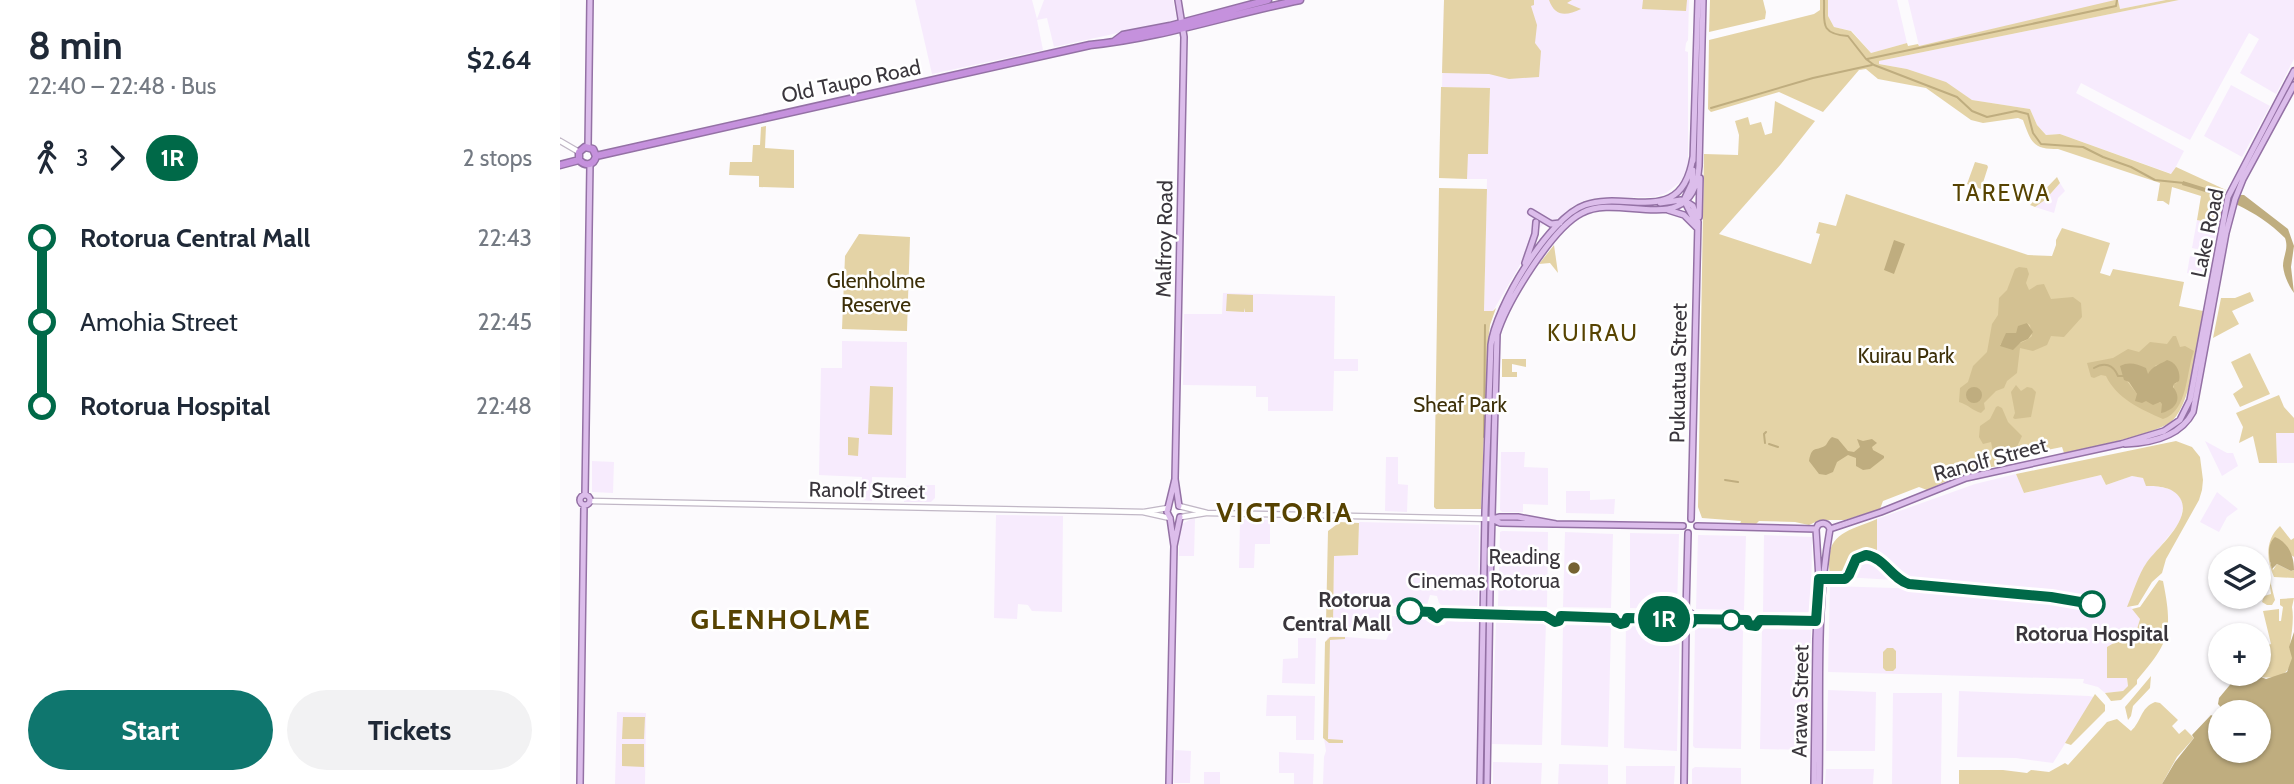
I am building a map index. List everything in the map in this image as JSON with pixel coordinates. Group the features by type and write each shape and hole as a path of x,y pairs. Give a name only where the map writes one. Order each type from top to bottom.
{"highway":[{"name":"Old Taupo Road","path":"1183,24 1268,0"},
{"name":"Old Taupo Road","path":"596,156 848,98 1113,42 1123,35 1300,0"},
{"path":"583,148 593,149 596,156 590,164 579,160 579,152 583,148"},
{"path":"560,166 579,160"}],"main road":[{"path":"588,147 590,0"},
{"name":"Malfroy Road","path":"1178,0 1183,24 1175,479 1179,506"},
{"path":"1684,201 1693,178 1700,0"},
{"path":"1665,209 1684,201 1695,186 1699,171 1700,0"},
{"name":"Lake Road","path":"2184,414 2190,400 2234,191 2294,71"},
{"name":"Lake Road","path":"2234,191 2294,85"},
{"path":"1657,202 1675,195 1683,186 1689,177 1693,158"},
{"path":"580,784 590,164"},
{"name":"Pukuatua Street","path":"1691,519 1701,186 1699,171"},
{"path":"1480,784 1492,339 1499,317 1536,251 1572,211 1594,203 1666,204 1684,201 1693,206 1698,225"},
{"name":"Lake Road","path":"2185,424 2195,404 2230,205"},
{"path":"1490,472 1497,334 1506,312 1531,270 1558,234 1582,213 1600,208 1665,209 1684,215 1698,225"},
{"path":"1531,212 1551,224 1560,223"},
{"path":"1522,272 1535,234 1536,222"},
{"name":"Ranolf Street","path":"2122,444 2169,428 2184,414"},
{"name":"Ranolf Street","path":"1830,529 1966,478 2122,444 2159,439 2174,434 2185,424"},
{"name":"Malfroy Road","path":"1168,508 1175,479"},
{"path":"1169,784 1174,546 1167,513 1168,508 1173,505 1179,506 1182,511 1174,546"},
{"path":"1170,518 1174,520 1180,517"},
{"path":"1489,519 1518,517 1556,524 1683,526"},
{"path":"1487,784 1489,519"},
{"path":"1683,526 1691,519 1697,526"},
{"path":"1697,526 1816,532 1823,538 1828,536 1830,529 1823,523 1818,525 1816,532"},
{"path":"1683,526 1688,533 1686,612 1680,619 1682,624 1686,625 1684,784"},
{"path":"1688,533 1695,531 1697,526"},
{"name":"Arawa Street","path":"1816,532 1819,579 1816,639 1816,784"},
{"name":"Arawa Street","path":"1816,784 1821,621 1828,536"}],"street":[{"path":"560,141 579,152"},
{"name":"Ranolf Street","path":"586,501 1143,512 1168,508"},
{"path":"1179,506 1207,513"},
{"name":"Ranolf Street","path":"1143,512 1170,518"},
{"path":"1180,517 1207,513 1489,519"}],"shaded area":[{"path":"915,0 1032,0 1037,19 1044,0 1173,0 1177,20 1054,47 1047,18 1037,20 1043,50 932,74"},
{"path":"1444,0 1689,0 1688,40 1685,51 1688,52 1688,168 1684,179 1666,193 1654,197 1596,198 1572,207 1557,220 1548,220 1532,235 1520,265 1493,311 1484,312 1487,179 1467,179 1467,154 1488,154 1490,89 1442,87"},
{"path":"1828,0 1897,0 1907,43 1871,53 1852,31 1834,27 1828,17"},
{"path":"1908,0 2115,0 2116,1 1919,46"},
{"path":"2118,0 2166,0 2120,9"},
{"path":"2179,0 2294,0 2294,59 2276,94 2240,73 2259,39 2249,33 2190,140 2081,83 2076,93 2184,151 2172,174 2060,134 2046,135 2037,125 2030,109 1972,100 1945,82 1907,69 1879,64 1879,61"},
{"path":"2231,85 2270,106 2242,157 2204,136"},
{"path":"2183,181 2225,194 2244,195 2288,229 2294,246 2291,267 2294,293 2284,270 2285,238 2250,211 2182,185"},
{"path":"2060,183 2065,191 2058,198 2054,213 2035,207 2045,200"},
{"path":"2197,220 2218,224 2213,252 2192,248"},
{"path":"1894,240 1905,244 1894,274 1884,270"},
{"path":"2190,256 2211,261 2208,277 2187,273"},
{"path":"2027,268 2029,274 2026,283 2029,290 2044,284 2051,299 2073,297 2081,303 2082,317 2064,337 2051,336 2047,345 2033,351 2020,348 2017,373 2007,381 2004,388 1996,391 1984,403 1985,409 1981,413 1959,402 1960,388 1968,382 1973,366 1987,352 1992,324 1998,315 1999,298 2007,290 2015,269","holes":["2027,323 2032,336 2029,339 2012,345 2000,345 2008,333 2016,334 2017,330"]},
{"path":"1223,293 1335,296 1334,359 1358,359 1358,371 1334,371 1333,411 1268,411 1268,397 1256,397 1256,386 1183,385 1184,314 1222,314"},
{"path":"2027,323 2033,332 2028,339 2013,350 2000,346 2006,333 2016,333 2018,326"},
{"path":"2176,336 2180,347 2185,346 2194,351 2182,400 2171,415 2163,419 2123,397 2106,376 2091,377 2087,363 2113,358 2128,349 2139,352 2150,342 2167,344","holes":["2173,363 2176,369 2174,406 2167,411 2159,402 2137,398 2137,394 2123,376 2149,374 2156,365"]},
{"path":"842,341 907,342 906,478 872,477 872,501 861,500 862,477 819,475 821,368 842,368"},
{"path":"2167,360 2175,365 2178,371 2179,381 2173,387 2177,400 2174,407 2161,413 2160,402 2153,405 2146,401 2135,401 2137,394 2129,382 2124,380 2120,366 2136,364 2146,368 2148,374"},
{"path":"2016,385 2021,391 2027,387 2036,392 2031,417 2013,418 2015,413 2011,392"},
{"path":"1971,387 1977,387 1982,395 1980,401 1971,403 1966,398 1966,392"},
{"path":"1998,406 2002,408 2008,422 2022,436 2013,452 2010,448 2001,455 1993,452 1991,442 1983,444 1979,437 1980,426 1990,419"},
{"path":"2276,433 2294,433 2294,463 2277,463"},
{"path":"1832,437 1838,439 1848,451 1854,452 1860,447 1857,439 1872,439 1877,443 1872,447 1873,450 1884,458 1870,469 1863,470 1856,466 1856,458 1848,455 1837,462 1833,472 1819,474 1809,461 1810,456 1813,450 1826,445"},
{"path":"2205,441 2227,453 2233,453 2238,466 2222,476"},
{"path":"1501,452 1525,452 1524,467 1548,468 1548,505 1523,504 1523,512 1500,510"},
{"path":"1386,457 1398,457 1398,484 1408,485 1407,512 1385,511"},
{"path":"592,461 614,462 613,493 592,492"},
{"name":"Rotorua Hospital","path":"2016,474 2025,493 2101,475 2106,485 2132,476 2143,478 2147,486 2173,490 2180,497 2183,505 2181,518 2145,565 2128,606 2140,619 2137,629 2107,647 2127,678 2128,686 2123,691 2105,693 2098,687 2083,683 2084,679 1828,672 1830,586 1927,589 1927,582 1844,577 1855,553 1863,551 1876,554 1877,519 1975,484"},
{"path":"935,485 935,498 931,502 904,502 904,486"},
{"path":"1566,491 1590,491 1590,500 1615,499 1614,514 1566,513"},
{"path":"2217,492 2238,509 2227,517 2219,532 2200,522"},
{"path":"996,515 1063,516 1062,612 1032,611 1028,605 1018,604 1017,619 994,618"},
{"path":"1195,519 1194,556 1179,556 1179,530 1182,524"},
{"path":"1240,519 1270,520 1270,544 1255,544 1254,568 1239,568"},
{"name":"Rotorua Central Mall","path":"1359,522 1479,525 1478,606 1443,606 1437,596 1430,595 1427,605 1381,606 1379,622 1373,627 1332,627 1334,556 1358,555"},
{"path":"1502,531 1548,532 1547,607 1498,606"},
{"path":"1565,532 1613,534 1611,608 1563,607"},
{"path":"1630,533 1679,534 1677,609 1630,608"},
{"path":"1698,535 1746,536 1744,610 1696,609"},
{"path":"1764,535 1812,537 1811,612 1763,612"},
{"path":"2275,537 2290,551 2294,570 2277,564 2272,569 2270,546"},
{"name":"Rotorua Central Mall","path":"1390,616 1427,617 1437,625 1444,625 1447,621 1464,622 1467,619 1479,622 1476,784 1323,784 1327,638 1333,636 1386,640 1390,632 1387,623"},
{"path":"1496,622 1546,623 1542,745 1492,744"},
{"path":"1626,624 1680,626 1677,751 1624,748"},
{"path":"1563,625 1611,626 1608,747 1561,745"},
{"path":"1695,628 1743,631 1741,749 1693,746"},
{"path":"1762,629 1811,630 1809,750 1760,749"},
{"path":"2294,632 2294,784 2162,784 2194,738 2192,735 2208,718 2208,763 2271,763 2271,700 2219,700 2229,686 2271,686 2271,677 2287,672 2292,658 2289,647"},
{"path":"1298,638 1316,638 1315,684 1282,683 1283,659 1298,658"},
{"path":"1828,690 1876,692 1875,751 1826,751"},
{"path":"1959,691 2094,697 2053,763 2016,758 1957,757"},
{"path":"1893,693 1942,693 1941,784 1892,784"},
{"path":"1267,695 1315,696 1314,740 1296,740 1296,716 1266,716"},
{"path":"617,712 646,713 645,784 615,784"},
{"path":"1175,750 1191,751 1190,783 1174,783"},
{"path":"1279,752 1314,754 1313,784 1294,784 1294,773 1279,773"},
{"path":"1493,762 1542,763 1541,784 1493,784"},
{"path":"1559,764 1608,765 1608,784 1558,784"},
{"path":"1626,766 1675,766 1674,784 1626,784"},
{"path":"1741,768 1741,784 1692,784 1692,769"},
{"path":"1826,769 1874,769 1873,784 1825,784"},
{"path":"1204,772 1220,772 1220,784 1204,784"}],"green space":[{"path":"1444,0 1534,0 1534,5 1531,6 1537,25 1535,43 1541,51 1539,77 1509,79 1489,74 1442,73"},
{"path":"1549,0 1572,0 1567,3 1581,9 1571,13 1558,12"},
{"path":"1643,0 1687,0 1686,11 1642,9"},
{"path":"1710,0 1763,0 1765,19 1709,32"},
{"path":"1820,0 1828,0 1828,16 1834,27 1851,31 1871,53 1907,43 1908,46 1919,46 2115,0 2118,0 2120,9 2179,0 1879,61 1879,64 1907,69 1946,82 1972,100 2030,109 2037,125 2046,135 2060,134 2171,174 2176,167 2226,190 2218,224 2197,220 2201,196 2172,187 2169,205 2157,201 2160,183 2058,149 2038,146 2031,139 2023,120 2018,118 1983,123 1971,120 1926,88 1878,79 1866,69 1859,70 1823,112 1779,92 1711,112 1708,109 1709,40 1814,14 1820,10"},
{"path":"1441,87 1490,88 1488,154 1468,154 1467,179 1439,178"},
{"name":"Kuirau Park","path":"1775,101 1815,121 1719,234 1811,264 1820,234 1816,233 1819,222 1836,226 1846,194 2028,255 2052,256 2062,228 2110,243 2100,273 2110,276 2113,269 2184,282 2179,306 2203,311 2190,385 2180,411 2173,420 2153,430 2104,444 2064,453 2062,447 2008,458 2006,465 1970,470 1927,490 1919,487 1883,501 1880,509 1845,520 1820,520 1809,525 1759,521 1756,524 1740,524 1741,521 1702,518 1698,507 1704,154 1738,155 1739,135 1735,121 1748,117 1750,125 1761,122 1765,135 1772,133"},
{"path":"766,126 765,148 794,150 794,188 759,187 759,176 729,175 730,162 752,162 753,145 760,145 761,127"},
{"path":"1975,162 1988,167 1981,189 1967,184"},
{"path":"2057,177 2060,183 2045,200 2035,207 2030,205"},
{"name":"Sheaf Park","path":"1439,188 1487,189 1484,311 1493,311 1496,308 1488,342 1481,509 1434,507"},
{"name":"Glenholme Reserve","path":"859,234 910,237 907,331 842,329 845,256"},
{"path":"1554,245 1558,273 1550,263 1539,264"},
{"path":"2250,292 2254,301 2232,311 2239,324 2213,338 2221,298 2235,298"},
{"path":"1227,294 1253,295 1253,312 1245,312 1244,308 1244,312 1226,311"},
{"path":"2250,353 2270,394 2240,407 2233,394 2243,387 2231,362"},
{"path":"1502,359 1526,359 1526,367 1512,364 1512,372 1517,372 1517,377 1502,377"},
{"path":"870,386 893,387 892,435 868,434"},
{"path":"2279,395 2284,407 2294,418 2294,433 2276,433 2277,463 2259,463 2253,436 2239,443 2243,427 2236,413"},
{"path":"848,437 859,438 858,456 848,455"},
{"path":"2176,441 2192,447 2200,457 2202,490 2166,559 2162,573 2152,582 2138,605 2127,607 2144,567 2182,515 2183,506 2177,494 2165,488 2146,486 2143,478 2132,476 2106,485 2101,475 2024,493 2016,474"},
{"path":"1877,519 1877,555 1858,552 1851,559 1844,577 1830,576 1830,551 1834,543 1846,532"},
{"path":"1340,522 1359,523 1358,555 1334,556 1333,624 1330,627 1326,623 1328,531"},
{"path":"2280,526 2291,540 2294,538 2294,557 2291,555 2271,562 2271,546 2269,546"},
{"path":"2277,564 2294,570 2294,578 2274,577 2271,565 2273,570"},
{"path":"2159,580 2163,581 2168,612 2166,635 2137,684 2121,700 2111,701 2105,693 2123,691 2128,686 2127,678 2107,678 2107,647 2137,629 2140,619 2132,609 2140,607"},
{"path":"2271,585 2275,600 2271,605"},
{"path":"2294,598 2290,647 2292,656 2288,669 2279,676 2271,677 2271,623 2266,623 2263,611 2279,609 2281,621 2283,607 2280,605 2280,599"},
{"path":"1330,637 1345,637 1330,640 1328,739 1343,740 1343,743 1329,743 1323,738 1325,642"},
{"path":"1887,648 1896,651 1896,668 1893,671 1883,668 1883,652"},
{"path":"2151,676 2150,688 2133,706 2128,720 2125,707"},
{"path":"2095,694 2105,705 2105,711 2071,745 2065,743"},
{"path":"2155,702 2160,703 2178,720 2172,726 2179,734 2185,729 2194,738 2177,757 2162,784 1959,784 1959,770 2049,772 2065,763 2068,765 2107,722 2117,719 2131,731 2146,708"},
{"path":"623,717 645,717 644,739 622,739"},
{"path":"622,744 644,744 644,767 622,766"}],"waterway":[{"path":"1824,0 1827,29 1838,35 1848,36 1874,65 1957,97 1972,111 1987,117 2016,111 2028,114 2033,133 2041,144 2083,147 2155,180 2184,183"},
{"path":"1867,59 2116,6 2117,0"},
{"path":"1711,108 1813,78 1872,65"},
{"path":"1484,437 1485,325"},
{"path":"2094,368 2108,365 2118,376 2123,376"},
{"path":"1765,443 1766,432"},
{"path":"1769,444 1778,447"},
{"path":"1725,480 1738,482"}],"bus line":[{"name":"1R","path":"1410,611 1431,612 1437,618 1442,613 1548,616 1550,621 1555,622 1559,621 1561,616 1614,618 1621,624 1625,623 1627,618 1680,619 1682,624 1686,625 1692,623 1693,619 1747,620 1751,626 1756,626 1760,620 1816,621 1819,579 1845,579 1856,559 1866,555 1885,563 1898,579 1909,584 2051,597 2092,604"}],"place":[{"name":"Reading Cinemas Rotorua","path":"1574,568"},
{"name":"Rotorua Hospital","path":"2092,604"},
{"name":"Rotorua Central Mall","path":"1410,611"}],"district":[{"name":"TAREWA","path":"2002,193"},
{"name":"KUIRAU","path":"1593,333"},
{"name":"VICTORIA","path":"1285,512"},
{"name":"GLENHOLME","path":"781,619"}]}
